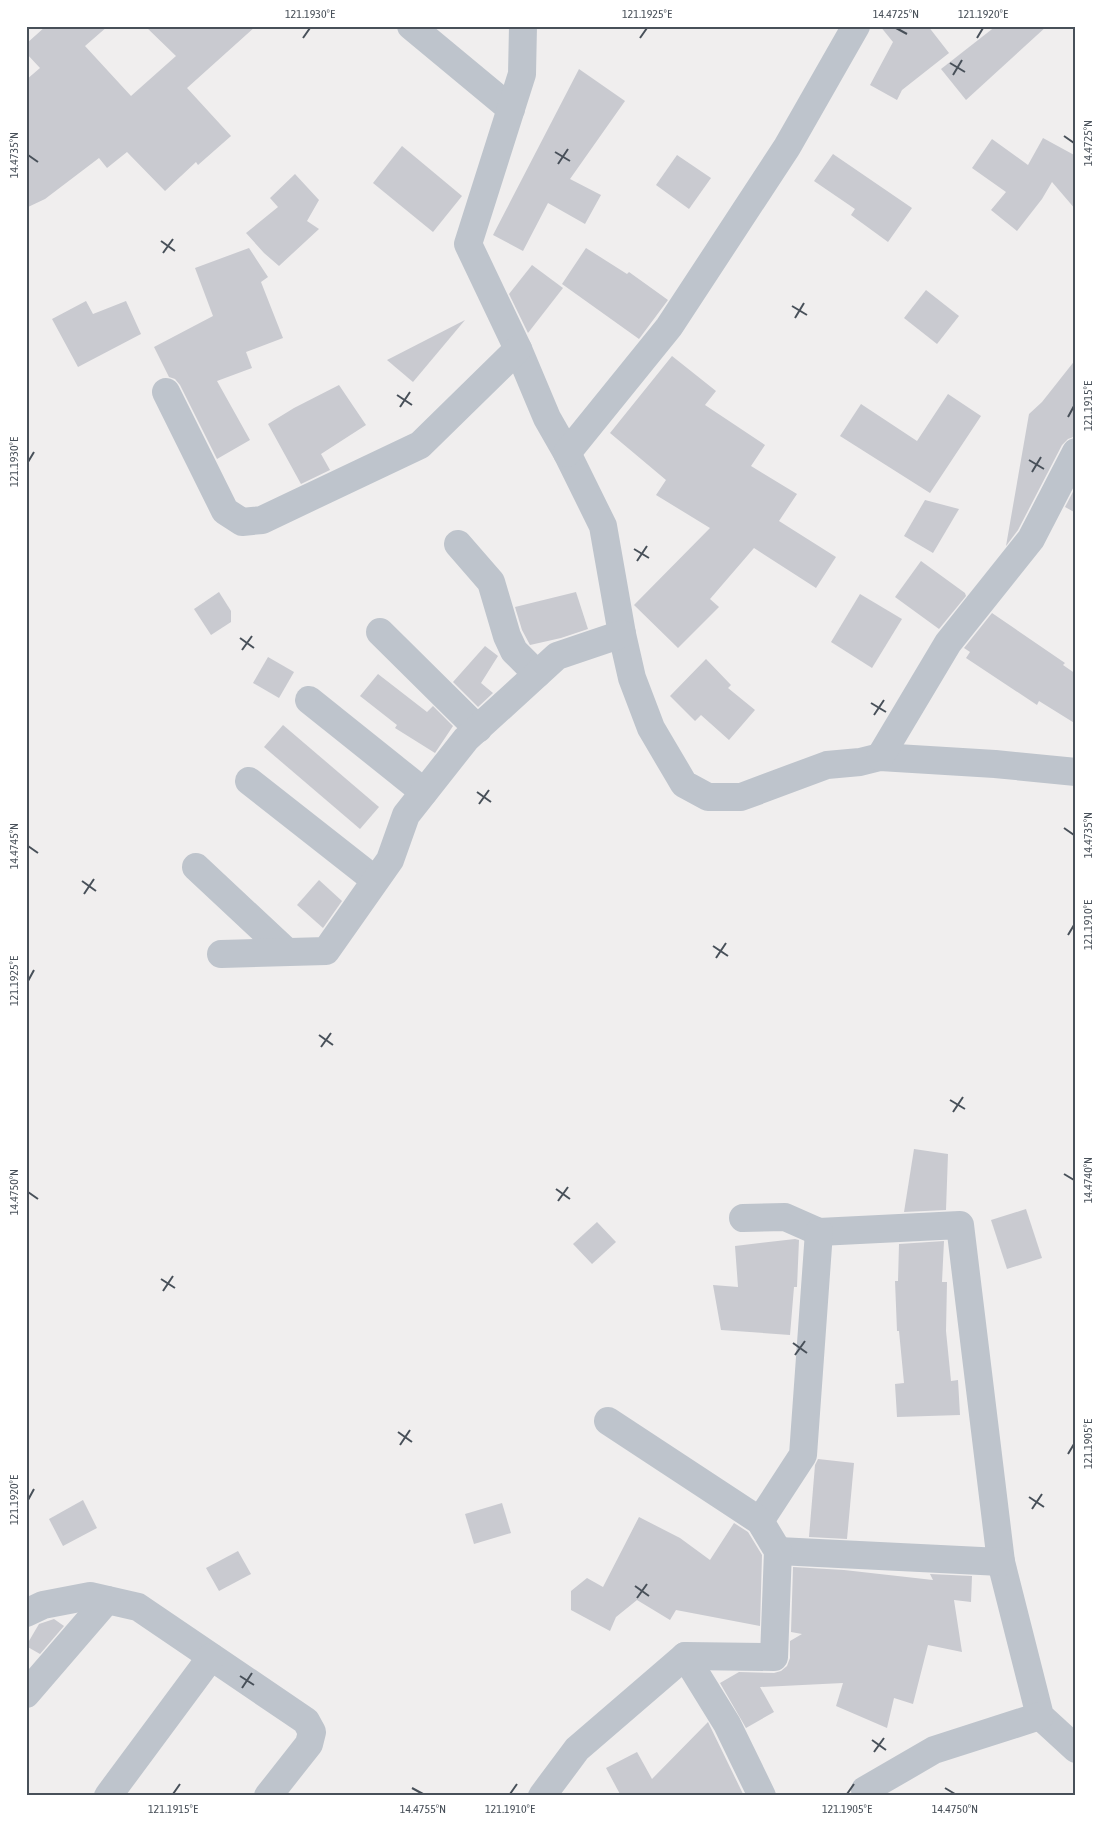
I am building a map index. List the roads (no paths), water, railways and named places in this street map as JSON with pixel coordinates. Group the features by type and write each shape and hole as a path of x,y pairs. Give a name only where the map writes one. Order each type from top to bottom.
{"street":[{"path":"411,26 511,108"},
{"path":"523,26 522,74 468,244 518,348 547,418 567,453 603,526 622,634 632,678 651,728 684,784 708,797 741,797 827,765 860,762 880,757 995,764 1076,772"},
{"path":"567,453 669,328 787,146 856,26"},
{"path":"166,392 225,511 242,522 262,520 420,445 518,348"},
{"path":"880,757 948,643 1030,539 1076,452"},
{"path":"458,544 491,582 507,636 514,651 537,674"},
{"path":"380,632 478,728"},
{"path":"221,954 326,951 390,860 406,815 466,739 557,656 622,634"},
{"path":"309,700 424,792"},
{"path":"249,781 375,880"},
{"path":"196,866 287,952"},
{"path":"743,1218 785,1217 819,1232 960,1225 1001,1562 1040,1716 1076,1749"},
{"path":"760,1521 803,1454 819,1232"},
{"path":"542,1796 577,1749 685,1656 774,1657 778,1551 760,1521 608,1421"},
{"path":"778,1551 1001,1562"},
{"path":"26,1613 43,1605 90,1596 138,1607 306,1721 312,1732 309,1744 268,1796"},
{"path":"26,1694 107,1600"},
{"path":"108,1796 211,1656"},
{"path":"685,1656 727,1724 762,1796"},
{"path":"865,1790 934,1750 1040,1716"}]}
